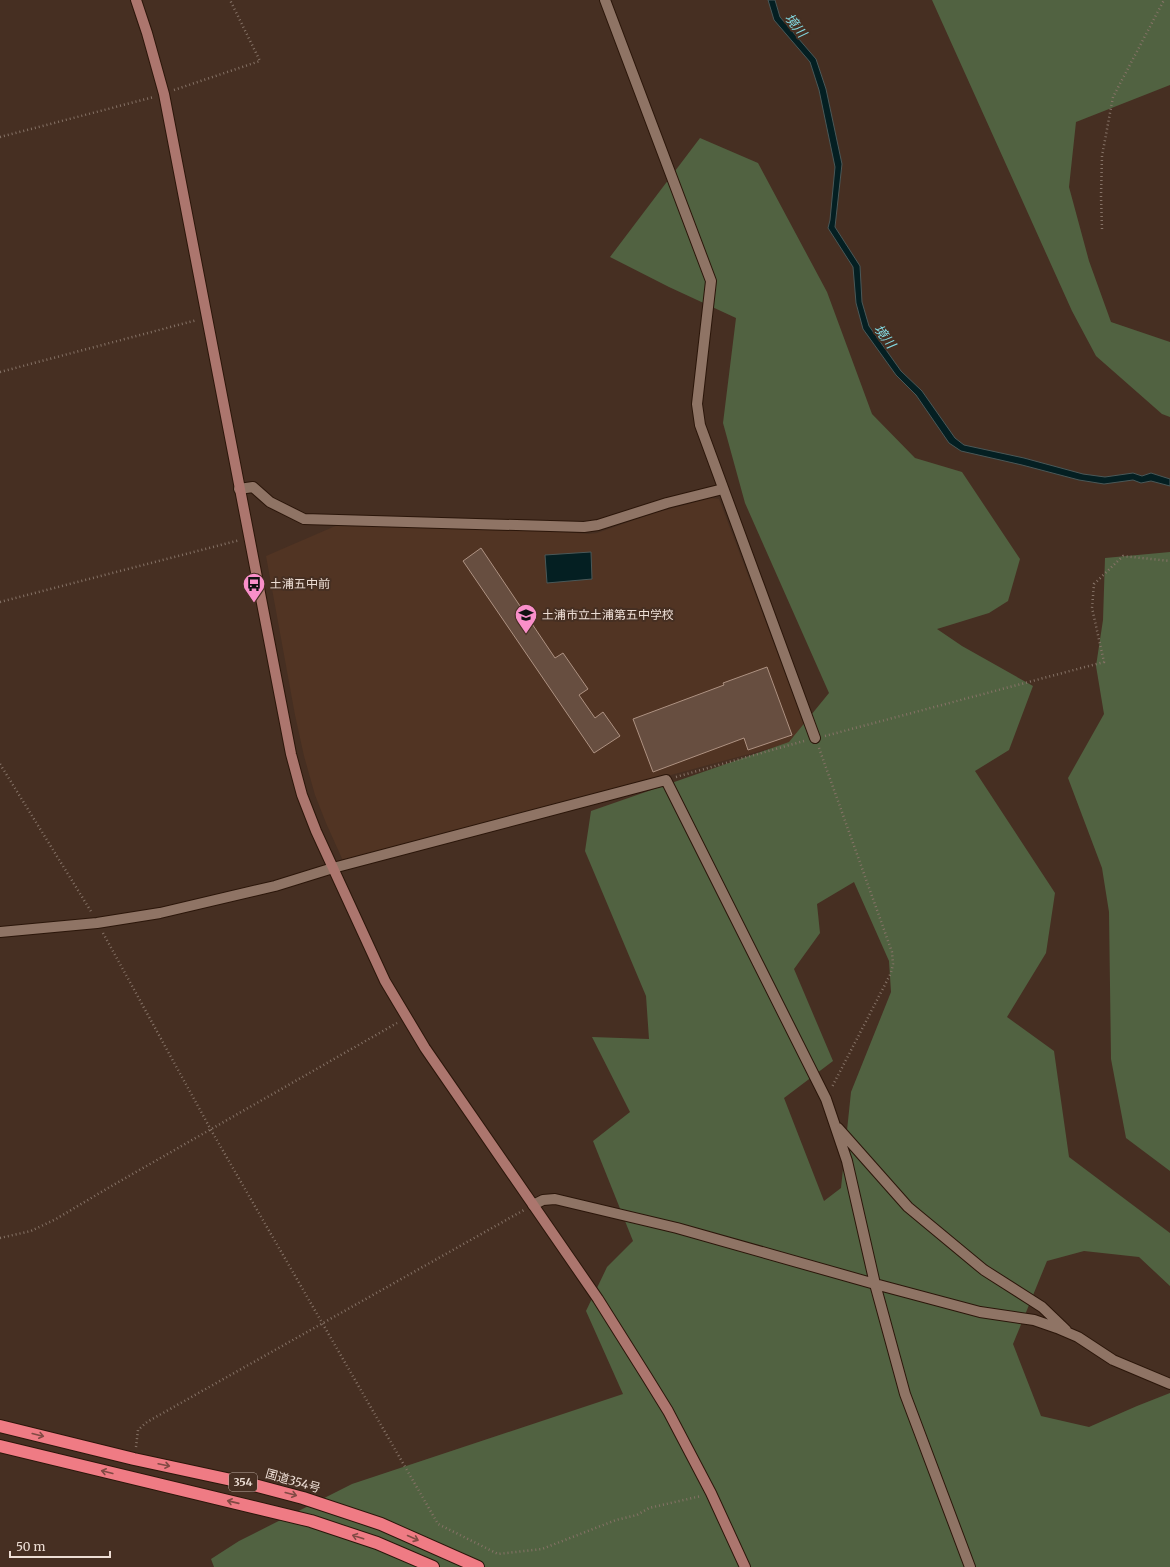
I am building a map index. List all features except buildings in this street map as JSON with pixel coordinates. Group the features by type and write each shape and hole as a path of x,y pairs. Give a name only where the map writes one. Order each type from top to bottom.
{"highway":[{"name":"国道354号","path":"0,1426 134,1459 250,1484 303,1498 381,1524 478,1567"},
{"name":"354","path":"0,1446 311,1521 378,1543 433,1567"}],"street":[{"path":"136,0 148,33 164,94 291,754 302,795 333,868 385,981 406,1018 425,1048 598,1299 668,1411 711,1493 745,1567"},
{"path":"605,0 711,281 698,404 700,425 815,738"},
{"path":"239,489 253,487 270,502 304,519 584,527 598,525 667,503 723,489"},
{"path":"0,932 98,922 160,913 276,886 333,868 666,780 826,1099 847,1161 875,1284 904,1394 970,1567"},
{"path":"834,1124 908,1207 984,1270 1042,1306 1069,1333"},
{"path":"533,1205 543,1200 555,1199 677,1228 980,1312 1034,1320 1078,1337 1113,1360 1170,1384"}],"path":[{"path":"0,137 164,94 260,61 230,0"},
{"path":"1102,229 1102,156 1113,97 1164,0"},
{"path":"0,372 207,317"},
{"path":"0,602 250,537"},
{"path":"666,780 815,738 1104,662 1092,608 1094,584 1123,556 1170,561"},
{"path":"815,738 892,952 893,964 891,973 826,1099"},
{"path":"0,764 98,922 211,1130 438,1524 498,1554 542,1549 616,1520 636,1515 649,1508 675,1503 711,1493"},
{"path":"0,1238 31,1231 56,1219 406,1018"},
{"path":"134,1459 138,1430 147,1422 533,1205"}],"shaded area":[{"name":"土浦市立土浦第五中学校","path":"711,498 719,499 808,733 801,740 344,863 315,795 304,756 266,556 340,524 553,531 588,534 597,533 654,513"}],"green space":[{"path":"932,0 1170,0 1170,85 1076,122 1069,187 1089,261 1111,322 1170,342 1170,417 1162,414 1096,356 1072,311"},
{"path":"700,138 758,163 827,292 872,414 915,458 962,472 1020,559 1008,601 989,613 937,629 962,646 1033,686 1009,750 975,771 1055,893 1046,953 1007,1017 1054,1051 1069,1157 1170,1233 1170,1286 1139,1257 1084,1251 1047,1261 1013,1344 1041,1416 1089,1427 1170,1393 1170,1567 214,1567 211,1559 239,1541 352,1484 623,1394 586,1311 607,1267 633,1241 593,1141 630,1112 592,1037 649,1039 646,996 585,851 591,811 789,742 829,693 745,503 723,423 736,318 669,287 610,257","holes":["854,882 889,961 891,992 851,1092 841,1188 824,1201 784,1098 833,1061 794,969 820,933 817,904"]},
{"path":"1170,552 1170,1171 1126,1138 1111,1059 1109,912 1102,868 1068,778 1104,714 1096,666 1103,620 1105,558"}],"water":[{"path":"768,0 775,0 780,17 816,59 826,89 842,164 835,227 860,266 862,302 869,326 901,371 922,391 955,438 964,445 1024,458 1083,474 1105,477 1133,473 1142,476 1151,473 1170,479 1170,486 1151,481 1141,483 1133,480 1104,484 1079,480 961,451 949,443 916,395 896,375 863,329 856,303 853,267 828,228 835,167 819,90 810,62 774,20"},
{"path":"591,552 592,579 547,583 545,555"}],"place":[{"name":"土浦五中前","path":"254,604"},
{"name":"土浦市立土浦第五中学校","path":"526,634"}],"water label":[{"name":"境川","path":"796,25"},
{"name":"境川","path":"885,336"}]}
